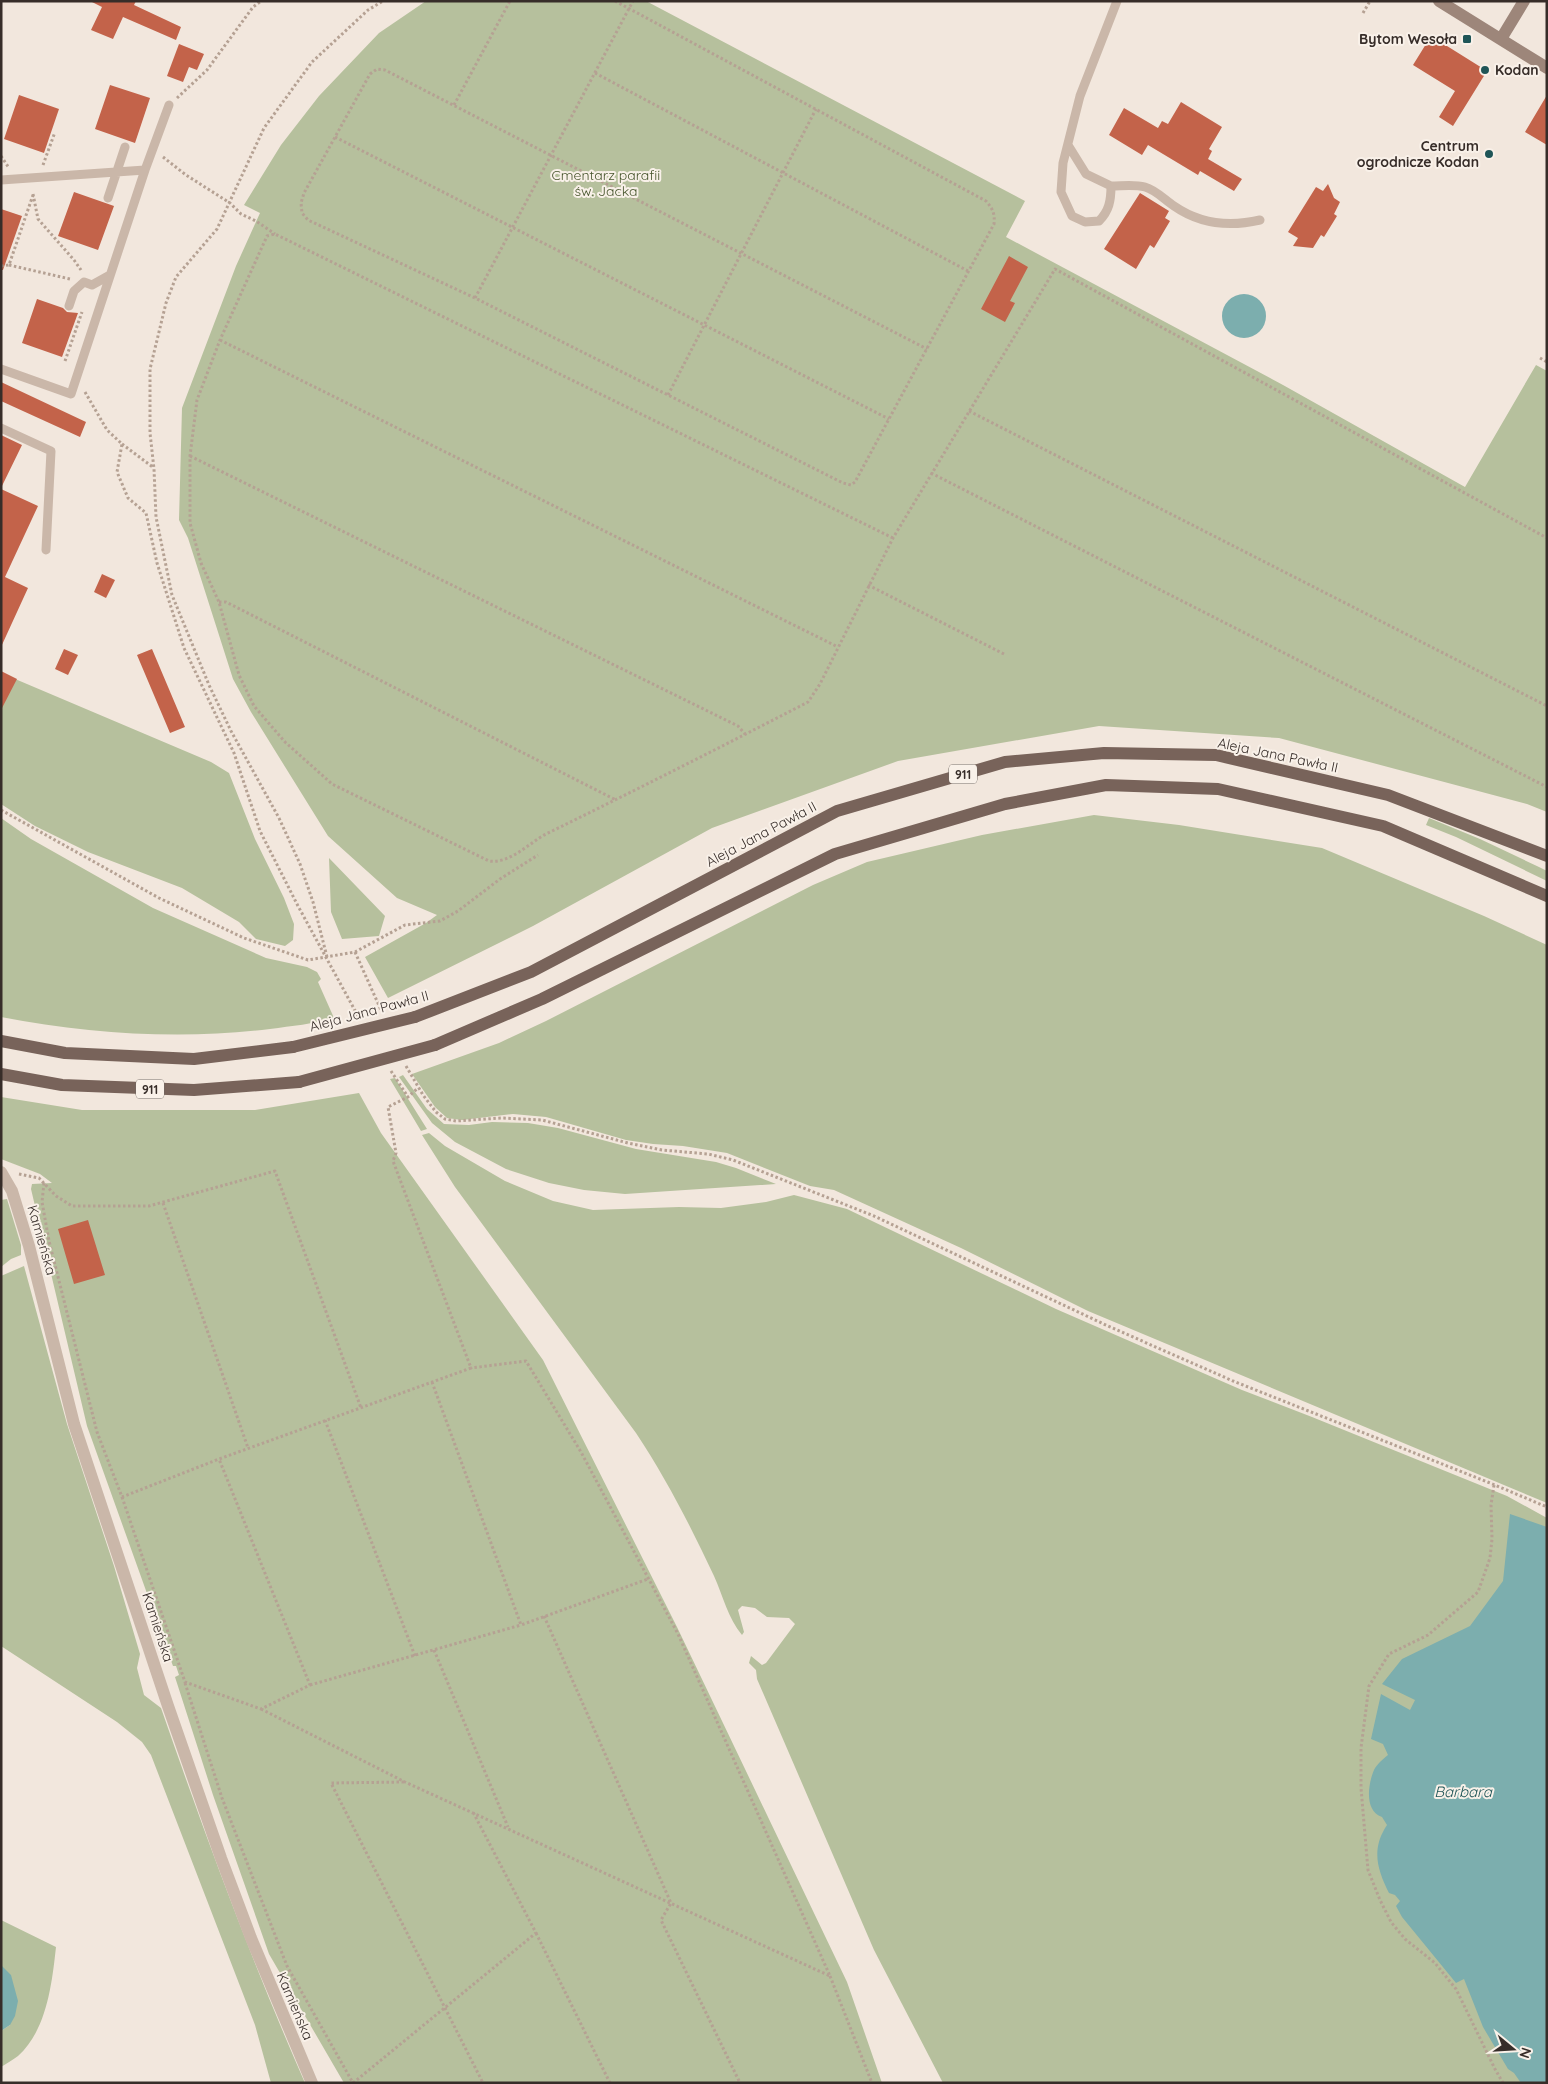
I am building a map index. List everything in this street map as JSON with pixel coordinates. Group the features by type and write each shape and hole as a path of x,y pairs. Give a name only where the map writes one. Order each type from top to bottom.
{"main road":[{"name":"Aleja Jana Pawła II","path":"1,1041 65,1053 194,1059 293,1047 415,1016 531,972 837,811 1004,762 1104,753 1216,755 1388,795 1547,856"},
{"name":"911","path":"1,1074 62,1086 194,1090 299,1082 436,1044 542,999 836,854 1005,804 1106,785 1218,789 1383,826 1547,896"}],"street":[{"path":"1439,1 1547,68"},
{"path":"1501,39 1524,1"},
{"name":"Kamieńska","path":"6,1173 30,1246 74,1424 168,1706 251,1938 312,2083"}],"lane":[{"path":"1111,186 1111,196 1107,212 1099,221 1085,222 1072,216 1061,192 1063,163 1080,96 1117,1"},
{"path":"1,369 71,394 97,309 169,105"},
{"path":"1068,144 1086,174 1111,186 1135,185 1146,187 1184,212 1209,222 1241,224 1260,220"},
{"path":"108,198 125,147"},
{"path":"1,180 145,170"},
{"path":"69,306 74,291 84,282 92,285 110,275"},
{"path":"1,428 51,451 46,550"}],"path":[{"path":"169,105 207,70 253,7 261,1"},
{"path":"327,957 313,902 300,864 279,818 227,723 209,685 172,595 156,517 150,433 150,369 166,303 176,277 217,229 264,128 312,62 368,10 383,1"},
{"path":"454,106 510,1"},
{"path":"615,1 986,201 993,209 995,215 994,224 855,482 851,485 843,483 475,298 308,220 302,213 301,203 304,193 370,74 377,69 385,70 926,349"},
{"path":"475,298 633,1"},
{"path":"1363,13 1370,1"},
{"path":"595,73 968,271"},
{"path":"668,395 816,109"},
{"path":"335,137 889,418"},
{"path":"151,152 162,156 186,175 230,203 241,214 256,220 275,234 893,538"},
{"path":"1,156 11,171"},
{"path":"1,266 9,265 84,282 81,271 74,260 38,219 33,194"},
{"path":"275,234 267,236 220,340 197,400 190,456 190,523 201,563 219,602 239,675 254,706 285,742 332,784 489,861 498,862 542,837 808,702 820,684 893,538 1055,268 1547,538"},
{"path":"9,265 17,241"},
{"path":"220,340 838,647"},
{"path":"1540,358 1547,362"},
{"path":"77,375 107,430 154,469"},
{"path":"969,411 1547,706"},
{"path":"122,444 117,472 128,498 146,512 156,563 184,648 234,754 260,831 298,906 360,1019"},
{"path":"190,456 738,726 746,734"},
{"path":"932,474 1547,788"},
{"path":"868,585 1006,655"},
{"path":"219,602 226,602 617,800"},
{"path":"1,810 159,898 206,921 244,938 308,960 355,952 405,925 440,922 458,911 500,879 538,855"},
{"path":"387,1064 408,1097"},
{"path":"418,1088 408,1097 388,1107 396,1153 393,1161 471,1368"},
{"path":"456,1121 501,1118 542,1120 638,1145 708,1154 733,1160 874,1216 1108,1326 1233,1382 1494,1484 1547,1507"},
{"path":"6,1173 39,1178 56,1196 72,1206 149,1206 275,1171 361,1408"},
{"path":"44,1183 42,1202 49,1241 96,1432 122,1497 222,1798 287,1966 353,2083 536,1933"},
{"path":"163,1203 248,1448"},
{"path":"122,1497 248,1448 471,1368 526,1360 581,1452 678,1634 830,1976 872,2083"},
{"path":"432,1382 521,1625"},
{"path":"325,1420 415,1656"},
{"path":"219,1459 310,1685"},
{"path":"1494,1484 1490,1505 1492,1539 1490,1558 1478,1592 1428,1635 1389,1654 1372,1679 1369,1686 1361,1748 1360,1788 1368,1870 1380,1900 1391,1922 1405,1939 1436,1963 1456,1989 1503,2083"},
{"path":"261,1709 310,1685 521,1625 648,1579"},
{"path":"544,1616 671,1903"},
{"path":"434,1650 509,1828"},
{"path":"185,1682 261,1709 405,1782 830,1976"},
{"path":"405,1782 331,1783 483,2083"},
{"path":"473,1812 536,1933 610,2083"},
{"path":"671,1903 661,1920 740,2083"}],"green space":[{"name":"Cmentarz parafii św. Jacka","path":"426,1 646,1 1025,201 1006,237 1283,385 1465,487 1536,365 1547,371 1547,812 1527,804 1279,738 1099,726 898,761 712,828 533,926 388,998 365,957 437,915 397,898 328,836 251,712 233,679 188,538 179,520 182,408 236,266 260,213 244,205 281,145 319,96 379,33"},
{"path":"1,673 211,762 229,773 255,839 284,898 294,924 293,940 285,946 256,939 239,922 182,888 88,852 35,826 1,804"},
{"path":"1094,815 1179,825 1322,848 1484,916 1547,945 1547,1503 1088,1311 961,1248 834,1190 810,1186 727,1153 626,1140 546,1117 513,1114 462,1120 447,1118 435,1107 412,1074 499,1043 813,885 867,862 982,835"},
{"path":"1,818 31,839 153,908 266,958 307,967 317,972 321,979 318,982 334,1018 270,1029 169,1035 68,1028 1,1017"},
{"path":"1429,818 1480,839 1547,871 1547,881 1456,837 1426,825"},
{"path":"329,858 385,916 379,936 342,939 331,912"},
{"path":"403,1075 427,1109 444,1124 528,1123 558,1128 636,1149 716,1162 776,1184 625,1194 584,1190 549,1183 506,1169 455,1142 432,1123 399,1077"},
{"path":"395,1078 427,1129 421,1131 390,1079"},
{"path":"359,1093 381,1133 543,1360 677,1627 847,1982 882,2083 344,2083 269,1954 213,1795 175,1677 179,1675 176,1666 173,1666 87,1426 31,1189 32,1184 52,1183 40,1174 1,1159 1,1097 82,1110 255,1110"},
{"path":"429,1133 445,1146 505,1181 553,1201 593,1210 679,1207 721,1208 766,1202 794,1195 847,1209 1056,1309 1242,1390 1507,1496 1547,1518 1547,2083 943,2083 874,1950 757,1679 756,1670 749,1663 751,1656 762,1665 766,1663 795,1624 789,1618 767,1617 755,1608 742,1606 738,1610 744,1632 742,1635 729,1614 714,1576 687,1521 647,1450 455,1187 422,1135"},
{"path":"7,1199 21,1245 21,1255 11,1259 1,1267 1,1200"},
{"path":"24,1266 67,1424 114,1566 140,1654 137,1668 144,1695 161,1708 229,1897 305,2083 271,2083 255,2025 151,1755 142,1742 117,1722 1,1646 1,1276"},
{"path":"1,1920 56,1947 50,1990 42,2020 28,2045 18,2056 1,2067 1,2031 10,2025 1,1965"}],"water":[{"path":"1240,294 1248,294 1260,300 1266,316 1260,332 1248,338 1240,338 1228,332 1222,320 1222,312 1228,300"},
{"name":"Barbara","path":"1510,1514 1547,1527 1547,2083 1521,2083 1514,2073 1508,2069 1483,2027 1464,1979 1456,1983 1402,1917 1396,1906 1400,1901 1395,1895 1389,1893 1379,1867 1377,1851 1387,1825 1382,1817 1372,1809 1369,1796 1370,1782 1374,1770 1388,1755 1383,1744 1371,1739 1381,1694 1410,1710 1415,1700 1382,1684 1402,1659 1470,1626 1503,1581"},
{"path":"1,1965 11,1975 18,2001 15,2016 10,2025 1,2031"}],"building":[{"path":"90,1 136,1 134,5 181,27 176,40 123,17 113,39 91,30 102,7"},
{"path":"1431,36 1487,71 1453,126 1439,117 1455,91 1413,65"},
{"path":"179,44 204,54 197,70 189,67 183,82 167,76"},
{"path":"110,85 150,98 135,143 95,129"},
{"path":"19,95 59,109 44,153 4,139"},
{"path":"1547,95 1547,145 1525,132"},
{"path":"1181,102 1222,127 1209,149 1212,151 1208,159 1242,179 1234,191 1200,171 1198,175 1148,145 1142,155 1109,135 1124,108 1158,128 1162,121 1168,124"},
{"path":"1328,184 1334,198 1340,202 1334,214 1337,216 1324,237 1321,235 1313,248 1293,246 1298,238 1288,232 1316,187 1323,191"},
{"path":"74,192 114,206 98,250 58,236"},
{"path":"1140,193 1169,211 1165,218 1170,221 1154,248 1150,245 1136,269 1104,249"},
{"path":"1,209 22,216 3,270 1,270"},
{"path":"1009,256 1028,267 1010,301 1015,303 1005,322 981,309"},
{"path":"37,299 63,308 67,312 78,313 62,357 22,343"},
{"path":"1,382 86,422 80,437 1,401"},
{"path":"1,435 22,445 1,488"},
{"path":"1,489 38,506 5,577 28,588 1,647"},
{"path":"102,574 115,580 106,598 94,592"},
{"path":"64,649 78,655 68,675 55,669"},
{"path":"152,649 185,727 170,733 137,655"},
{"path":"1,671 17,679 1,710"},
{"path":"88,1220 105,1275 74,1284 58,1229"}],"place":[{"name":"Bytom Wesoła","path":"1467,39"},
{"name":"Kodan","path":"1485,70"},
{"name":"Centrum ogrodnicze Kodan","path":"1489,154"}]}
